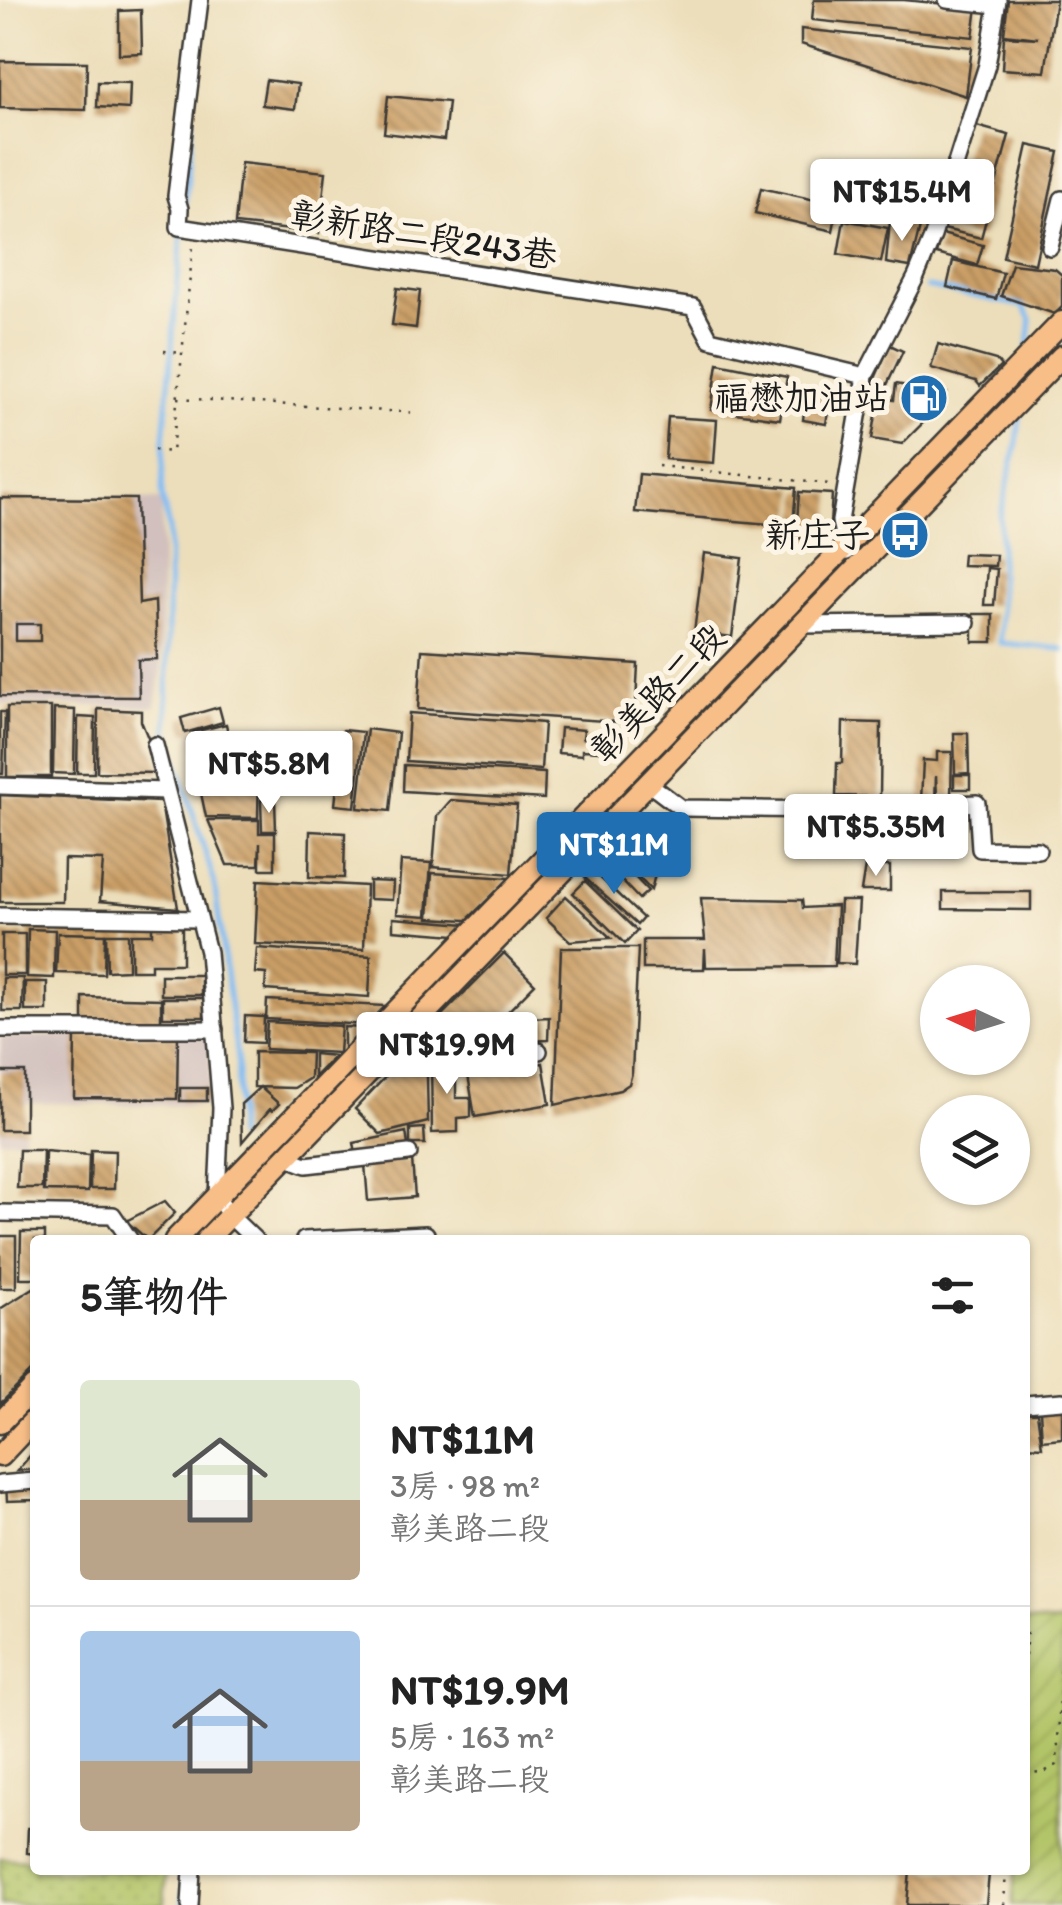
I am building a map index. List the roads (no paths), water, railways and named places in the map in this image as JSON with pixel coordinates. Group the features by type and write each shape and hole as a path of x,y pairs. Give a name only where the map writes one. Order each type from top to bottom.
{"main road":[{"name":"彰美路二段","path":"180,1235 1062,322"},
{"name":"彰美路二段","path":"211,1235 1062,356"},
{"path":"534,868 550,884"},
{"path":"0,1423 30,1391"},
{"path":"0,1456 30,1425"}],"street":[{"name":"彰新路二段243巷","path":"200,0 176,196 187,228 692,307 710,339 865,376"},
{"path":"860,566 844,549 840,521 865,376 916,278 933,236 987,65 998,2 947,0"},
{"path":"1050,248 1062,199"},
{"path":"802,626 967,623"},
{"path":"155,745 208,952 222,1108 217,1196 229,1216 250,1235"},
{"path":"648,783 680,808 831,810 978,803 980,850 1038,850"},
{"path":"0,786 166,791"},
{"path":"0,916 199,919"},
{"path":"423,1014 466,1062 539,1051"},
{"path":"0,1029 214,1029"},
{"path":"286,1157 306,1165 409,1153"},
{"path":"0,1213 113,1215 127,1235"},
{"path":"406,1235 426,1234"},
{"path":"1030,1404 1062,1401"},
{"path":"0,1484 30,1481"},
{"path":"190,1905 192,1875"}],"waterway":[{"path":"185,206 193,117"},
{"path":"182,232 162,496 169,528 167,729 214,881 238,1065 237,1137"},
{"path":"927,287 1023,306 1031,319 1028,347"},
{"path":"1021,408 1000,517 1000,643 1062,649"},
{"path":"183,1902 184,1875"}],"place":[{"name":"福懋加油站","path":"924,398"},
{"name":"新庄子","path":"905,535"}]}
